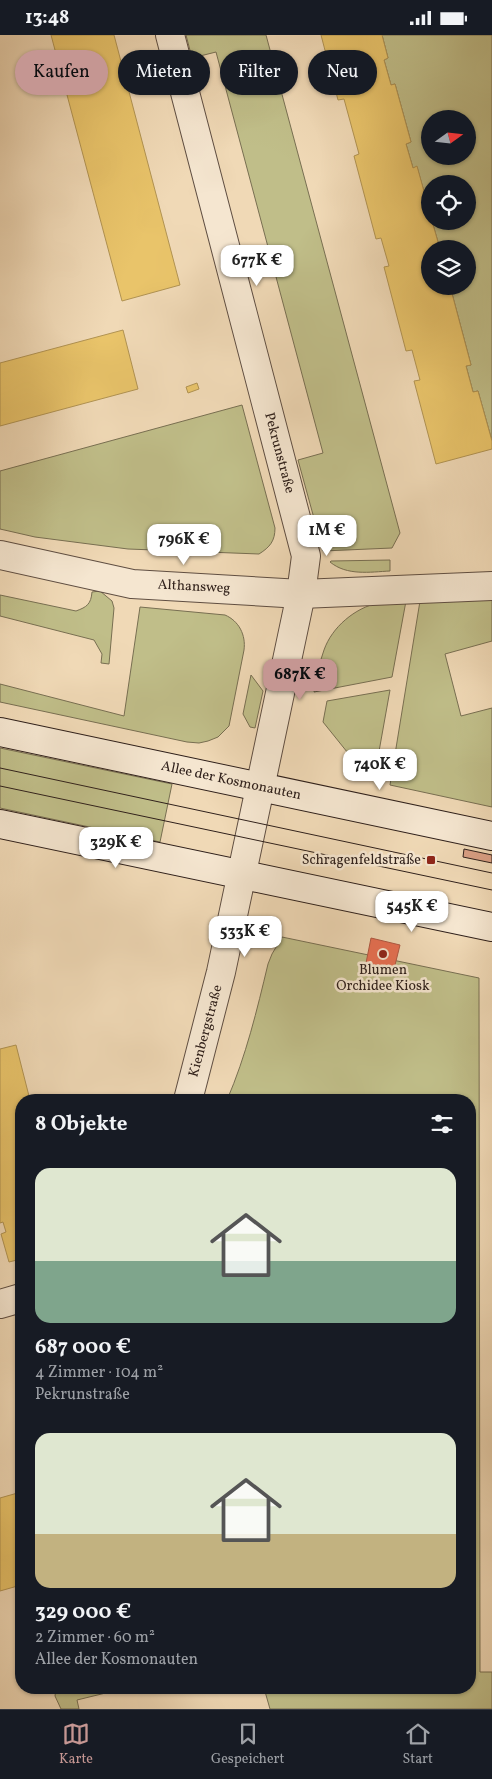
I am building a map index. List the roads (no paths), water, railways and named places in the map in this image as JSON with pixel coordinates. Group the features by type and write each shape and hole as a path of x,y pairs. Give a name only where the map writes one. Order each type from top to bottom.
{"street":[{"name":"Pekrunstraße","path":"170,35 306,556 301,593 241,875"},
{"name":"Althansweg","path":"0,555 132,584 301,593"},
{"path":"301,593 492,587"},
{"name":"Allee der Kosmonauten","path":"0,732 492,836"},
{"path":"0,823 492,927"},
{"name":"Kienbergstraße","path":"190,1094 212,1009 241,875"},
{"path":"0,1303 15,1299"}],"tram line":[{"path":"0,768 492,873"},
{"path":"0,786 492,890"}],"place":[{"name":"Schragenfeldstraße","path":"431,860"},
{"name":"Blumen Orchidee Kiosk","path":"383,954"}]}
